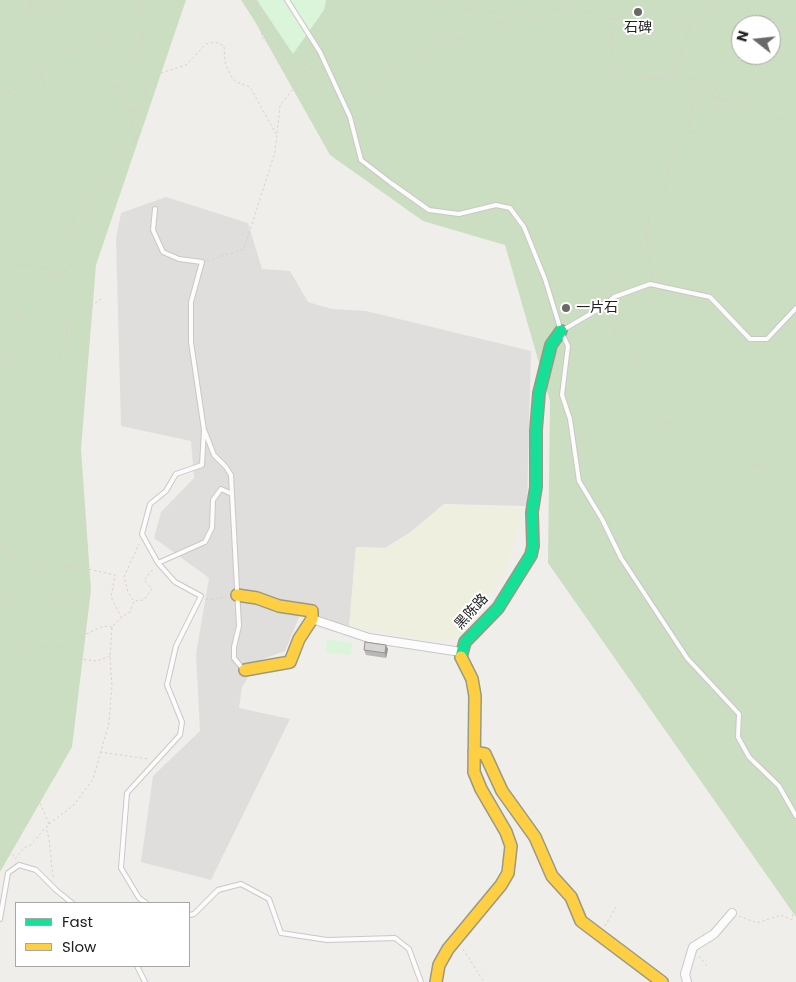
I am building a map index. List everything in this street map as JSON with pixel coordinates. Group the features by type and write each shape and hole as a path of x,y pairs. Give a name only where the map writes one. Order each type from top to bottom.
{"street":[{"name":"黑陈路","path":"436,982 439,965 456,938 501,885 508,872 511,846 506,832 481,789 474,772 475,696 472,679 461,658 461,652 465,642 498,608 531,555 533,546 532,512 536,487 536,430 539,393 551,345 562,331"},
{"path":"237,595 257,598 279,606 312,611 312,619 298,639 290,662 245,670"},
{"path":"312,619 369,638 461,652"},
{"path":"474,752 485,754 502,791 536,837 552,876 570,897 581,921 662,982"},
{"path":"687,982 685,974 693,947 714,934 732,912"}],"lane":[{"path":"286,0 325,62 350,117 361,160 430,210 458,214 496,205 510,208 524,227 545,279 568,346 562,395 570,419 580,481 602,519 621,558 687,658 739,714 738,737 749,757 779,786 796,816"},
{"path":"145,902 139,898 121,868 127,793 180,735 182,722 167,685 176,646 201,596 175,582 158,563 142,534 150,504 166,491 176,474 202,465 204,430 191,342 191,302 202,262 179,259 162,252 153,230 155,208"},
{"path":"562,331 604,306 614,297 650,284 710,297 750,338 767,339 796,308"},
{"path":"204,430 214,455 226,467 231,476 239,626 234,647 234,658 245,670"},
{"path":"158,563 206,542 212,528 213,500 221,489 232,494"},
{"path":"0,919 8,873 19,865 36,870 71,902"},
{"path":"190,915 194,914 218,890 241,884 270,899 281,933 327,940 395,938 409,949 421,982"},
{"path":"138,967 145,982"}],"path":[{"path":"0,50 18,39 26,27 30,0"},
{"path":"0,97 42,72 59,49 67,46 77,51 99,43 106,43 119,32 142,0"},
{"path":"100,187 113,159 115,149 130,146 134,142 130,111 121,86 143,36 142,0"},
{"path":"254,0 264,25 261,37 277,48 286,59 296,84"},
{"path":"441,0 464,9 493,12 520,11 533,16"},
{"path":"379,84 399,56 419,41 436,38 481,23 506,24 545,14 571,0"},
{"path":"660,78 678,61 694,18 724,0"},
{"path":"30,4 56,11 77,9 87,17 99,43"},
{"path":"555,8 592,12 614,20 630,13 647,15 658,7 678,23 691,28"},
{"path":"614,20 610,69 638,78 695,77"},
{"path":"341,97 360,98 379,84 405,70 422,55 447,43 468,36 481,23"},
{"path":"781,29 796,28"},
{"path":"130,111 139,110 152,76 186,65 206,44 215,42 224,46 225,63 231,76 236,82 250,87 277,135"},
{"path":"12,43 17,52 35,63 42,72 44,87 54,95 67,126 98,154 113,159"},
{"path":"202,262 244,249 275,152 280,106 308,69 325,62"},
{"path":"712,96 721,79 733,65"},
{"path":"695,77 700,91 749,106 758,112 775,118 796,123"},
{"path":"650,284 653,274 647,248 649,215 664,194 668,167 676,141 688,130 692,110 687,89 695,77"},
{"path":"72,130 99,94 107,87 121,86"},
{"path":"688,130 700,132 704,130 713,109 723,105 729,106 731,102"},
{"path":"46,268 57,261 58,249 88,197 89,187 100,187 108,190 117,189"},
{"path":"0,262 46,268 52,274 61,274 70,267 79,241 88,230 91,218 84,214 82,206"},
{"path":"610,292 622,270 647,233"},
{"path":"0,359 11,354 14,365 24,360 44,364 60,357 67,336 66,319 83,312 101,299"},
{"path":"0,312 19,315 45,343 54,359"},
{"path":"562,331 589,338 624,326 633,328 642,335 651,338 668,351 672,361 692,379 696,391 722,407 726,418 733,424 751,457 760,466"},
{"path":"616,329 614,343 630,359 637,361 624,391 634,406 650,417 677,425 708,448 749,465 766,467 788,481 796,490"},
{"path":"134,601 128,592 124,577 138,550 142,534"},
{"path":"0,535 3,548 45,569 75,566 115,575 111,597 122,617"},
{"path":"134,601 144,600 152,589 144,580 158,563"},
{"path":"0,599 21,605 38,600 49,604 63,600 64,594 74,604 86,634 104,626 112,627"},
{"path":"201,596 209,600 219,597"},
{"path":"0,850 5,848 16,858 48,824 74,805 93,780 110,723 112,627 130,612 134,601"},
{"path":"0,648 8,650 50,647 70,648 77,659 97,661 110,656"},
{"path":"100,752 156,760"},
{"path":"0,783 16,791 35,791 48,824"},
{"path":"46,828 56,890"},
{"path":"732,912 757,923 781,915 792,920 794,906 796,905"},
{"path":"600,935 616,907"},
{"path":"456,938 484,982"},
{"path":"693,947 707,966"}],"shaded area":[{"path":"166,197 248,223 262,269 290,271 308,302 332,309 366,311 531,351 527,506 444,504 411,532 385,548 356,547 349,627 300,615 285,651 258,661 242,687 239,708 290,719 211,880 141,862 153,776 200,731 196,654 209,578 154,538 161,512 194,478 191,441 121,426 116,238 121,213"}],"green space":[{"path":"0,0 186,0 96,265 81,449 91,590 72,747 0,872"},
{"path":"241,0 796,0 796,917 548,563 550,401 505,245 423,221 330,155"},
{"path":"257,0 326,0 324,10 293,54"},
{"path":"444,504 524,509 506,569 463,632 444,642 349,627 356,547 385,548 411,532"},
{"path":"327,639 353,643 350,655 325,652"}],"building":[{"path":"365,642 386,645 385,653 364,650"}],"traffic: fast":[{"path":"461,657 465,642 498,608 531,555 533,546 532,512 536,487 536,430 539,393 551,345 561,331"}],"traffic: slow":[{"path":"237,595 257,598 279,606 312,611 312,619 299,639 290,662 245,670"},
{"path":"436,982 439,965 448,949 501,885 508,873 511,846 506,832 481,789 474,772 475,696 472,679 461,657"},
{"path":"474,752 485,754 502,791 535,837 552,876 571,897 581,921 662,982"}],"place":[{"name":"石碑","path":"638,12"},
{"name":"一片石","path":"566,308"}]}
